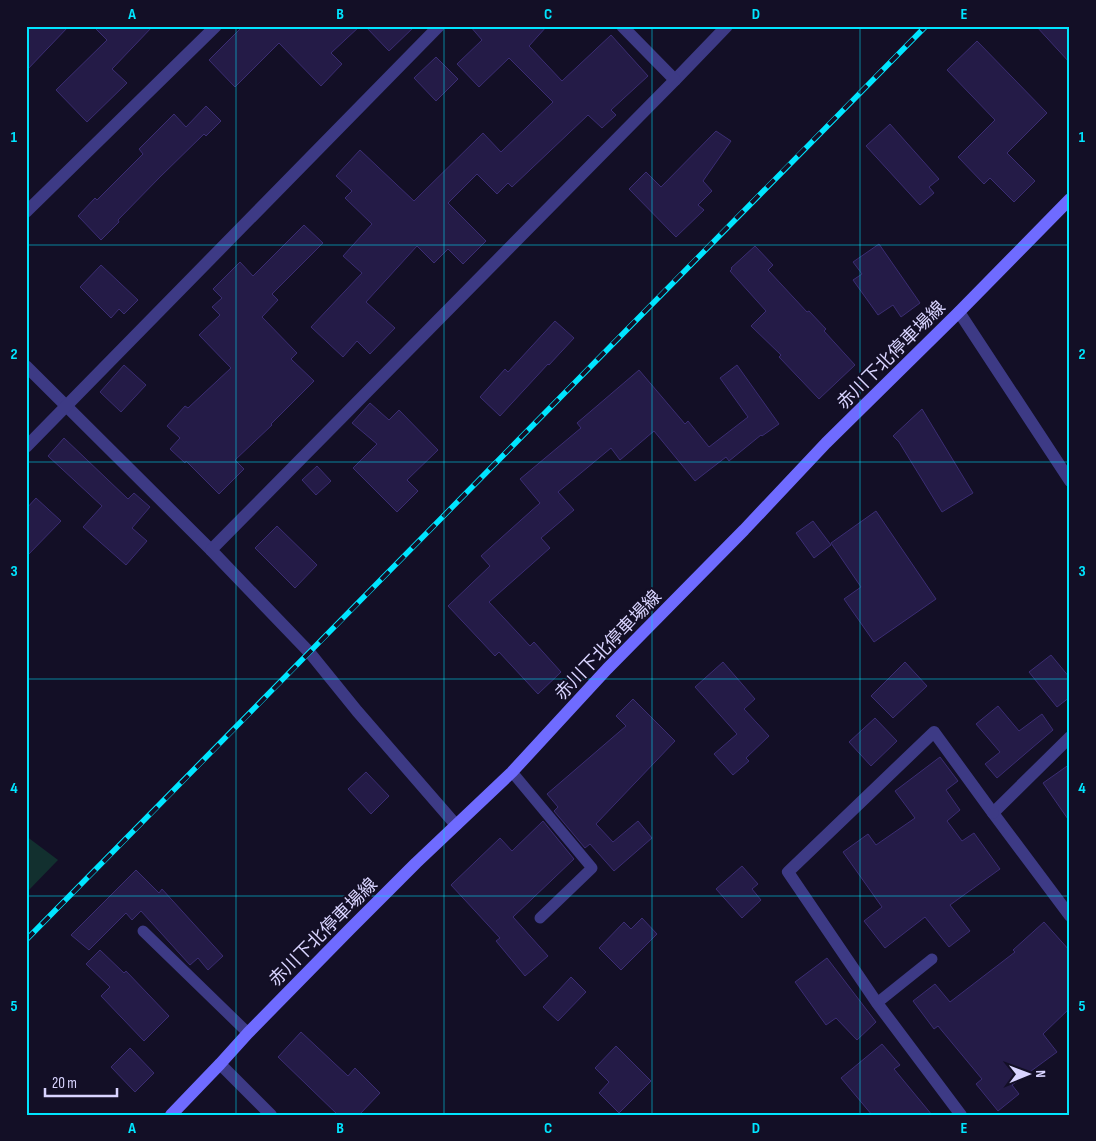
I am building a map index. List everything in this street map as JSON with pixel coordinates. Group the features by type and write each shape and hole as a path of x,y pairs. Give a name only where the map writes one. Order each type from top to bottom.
{"main road":[{"name":"赤川下北停車場線","path":"171,1115 248,1033 362,917 512,772 607,669 744,530 826,443 959,312 1070,198"}],"street":[{"path":"26,212 216,26"},
{"path":"26,447 438,26"},
{"path":"622,26 675,80"},
{"path":"211,550 727,26"},
{"path":"959,312 1070,481"},
{"path":"26,366 211,550 310,653 357,711 456,825"},
{"path":"961,1115 877,1003 788,872 934,732 1070,916"},
{"path":"993,813 1070,738"},
{"path":"220,1064 271,1115"}],"lane":[{"path":"512,772 592,868 540,918"},
{"path":"143,931 248,1033"},
{"path":"877,1003 932,959"}],"green space":[{"path":"26,836 58,860 26,893"}],"building":[{"path":"26,26 69,26 26,71"},
{"path":"93,26 153,26 112,69 127,83 87,122 56,90 107,40"},
{"path":"243,26 360,26 331,53 342,64 321,86 279,43 235,87 209,60"},
{"path":"365,26 415,26 389,51"},
{"path":"470,26 547,26 529,46 562,81 611,35 648,76 611,110 616,115 602,128 588,115 512,187 508,183 497,194 477,174 448,203 486,241 463,264 448,249 434,263 417,246 366,302 395,328 370,354 357,341 343,357 311,327 362,273 343,256 372,224 345,198 352,191 336,176 360,150 414,201 483,133 501,152 553,102 509,58 479,87 457,64 482,40"},
{"path":"1036,26 1070,26 1070,63"},
{"path":"977,41 1047,113 1007,153 1035,181 1014,202 990,178 984,184 958,157 995,120 947,70"},
{"path":"436,57 458,79 436,101 414,78"},
{"path":"206,106 221,121 206,136 204,134 160,177 101,240 78,216 95,198 97,200 143,154 139,149 174,114 186,127"},
{"path":"890,124 939,179 929,187 934,193 920,205 866,146"},
{"path":"716,131 731,141 703,181 712,191 698,205 704,210 676,237 629,189 646,172 661,187"},
{"path":"304,225 323,243 272,294 278,300 262,317 297,353 291,359 314,381 235,460 244,469 219,494 186,461 185,463 170,449 180,438 167,426 185,406 188,408 231,368 199,335 220,315 212,307 222,298 213,289 240,262 253,276"},
{"path":"879,244 920,303 901,317 893,305 878,315 853,280 862,274 853,262"},
{"path":"755,246 773,265 768,270 807,312 809,311 826,329 824,331 855,365 819,399 779,357 781,355 751,326 766,311 730,271"},
{"path":"101,265 138,300 124,314 119,309 111,318 80,287"},
{"path":"555,321 574,338 500,416 480,397 505,369 508,372"},
{"path":"124,365 146,385 121,412 100,392"},
{"path":"737,365 779,424 761,435 729,461 726,457 695,481 654,431 620,460 611,448 558,492 574,510 541,538 550,548 489,602 530,646 534,642 561,672 538,694 499,652 495,656 448,606 490,566 481,556 540,503 520,479 581,428 577,423 639,370 685,424 688,421 709,447 748,417 720,378"},
{"path":"370,403 389,420 399,410 438,450 407,480 418,491 397,512 353,468 377,444 352,423"},
{"path":"922,409 973,493 942,512 899,442 893,436"},
{"path":"64,438 128,499 134,493 150,507 132,528 147,541 126,565 83,527 102,506 48,456"},
{"path":"317,466 331,481 316,495 302,480"},
{"path":"36,498 61,521 26,557 26,509"},
{"path":"876,511 936,599 874,642 844,599 861,587 831,543"},
{"path":"813,521 831,545 814,558 796,533"},
{"path":"277,526 317,565 295,588 255,548"},
{"path":"1051,655 1070,678 1070,697 1057,707 1029,672"},
{"path":"723,662 755,699 744,709 769,736 746,758 749,761 733,775 714,754 737,734 695,687"},
{"path":"905,662 927,686 893,718 871,696"},
{"path":"633,699 675,741 596,824 613,842 638,821 652,838 614,871 590,844 585,848 554,811 558,807 547,794 626,726 616,716"},
{"path":"998,706 1019,731 1042,714 1053,730 997,778 985,764 1000,752 976,724"},
{"path":"875,718 897,741 871,766 849,742"},
{"path":"940,757 958,781 946,790 960,810 947,821 962,841 974,833 1000,869 950,905 970,931 949,947 925,917 885,948 864,921 882,907 843,852 868,834 876,845 915,818 895,791"},
{"path":"1070,764 1070,822 1043,783"},
{"path":"366,772 389,796 371,814 348,789"},
{"path":"543,821 574,859 513,917 548,956 525,976 496,941 500,938 451,885 500,838 512,851"},
{"path":"742,866 758,884 752,889 761,900 742,918 716,889"},
{"path":"136,870 159,893 162,889 223,956 208,970 198,958 190,965 141,911 132,920 126,913 89,950 71,935"},
{"path":"642,918 657,934 621,970 599,948 624,922 631,929"},
{"path":"1044,922 1070,951 1070,1008 1043,1034 1057,1052 1012,1085 1019,1094 998,1111 976,1084 982,1079 938,1026 934,1029 913,1001 935,984 950,1002 1015,952 1013,950"},
{"path":"100,950 124,973 126,971 169,1016 144,1041 101,996 110,987 86,964"},
{"path":"827,958 876,1022 857,1040 836,1018 826,1025 795,982"},
{"path":"571,977 586,992 558,1021 543,1007"},
{"path":"301,1032 348,1076 355,1068 380,1093 359,1115 338,1115 278,1057"},
{"path":"882,1044 900,1065 894,1069 932,1115 872,1115 841,1078"},
{"path":"616,1046 651,1081 619,1113 599,1093 609,1082 595,1068"},
{"path":"130,1048 154,1073 135,1092 111,1067"}],"railway":[{"path":"26,940 926,26"}]}
